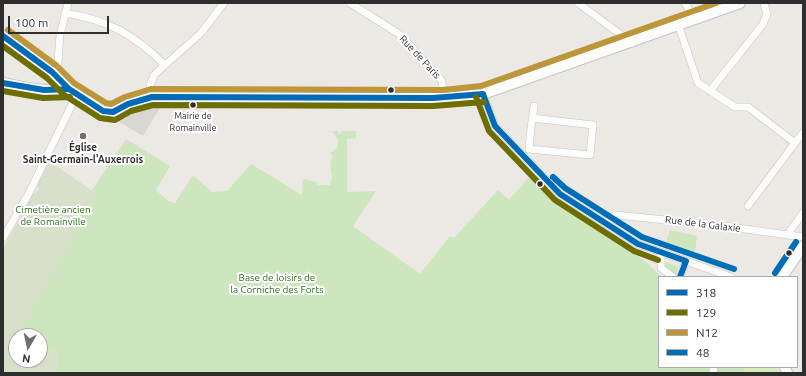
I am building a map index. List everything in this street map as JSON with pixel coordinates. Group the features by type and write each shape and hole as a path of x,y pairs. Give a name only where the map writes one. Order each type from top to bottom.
{"main road":[{"path":"3,36 57,76 73,92 104,111 113,112 128,104 152,97 443,98 483,94 632,43 678,24 740,3"},
{"path":"3,84 36,89 73,92"},
{"path":"783,276 803,246"}],"street":[{"path":"57,76 60,34 68,3"},
{"path":"152,97 151,80 165,65 201,33 224,3"},
{"name":"Rue de Paris","path":"350,3 399,34 416,51 442,81 443,98"},
{"path":"578,3 632,43"},
{"path":"685,3 695,19"},
{"path":"710,91 763,24 767,14 764,3"},
{"path":"65,13 88,17 114,26 129,34 148,48 165,65"},
{"path":"678,24 695,79 710,91 735,107 748,107 795,143"},
{"path":"3,238 28,195 73,92"},
{"path":"483,94 495,126 522,156 560,194 638,244 728,276"},
{"path":"522,156 529,148 534,106"},
{"path":"529,148 590,155 592,125 532,118"},
{"path":"748,206 803,133"},
{"path":"787,235 803,213"},
{"name":"Rue de la Galaxie","path":"606,224 616,215 803,237"},
{"path":"661,252 661,268 672,276"},
{"path":"680,276 686,261"}],"green space":[{"name":"Base de loisirs de la Corniche des Forts","path":"332,131 338,131 338,133 341,134 341,131 356,131 356,138 347,139 347,192 376,191 353,226 420,274 450,236 454,238 498,190 509,200 529,177 567,209 640,257 661,276 658,276 658,368 751,368 752,373 56,373 57,353 48,347 48,328 21,328 97,194 92,190 126,139 170,166 156,190 168,201 175,203 193,175 212,192 227,191 251,164 302,195 303,179 316,182 318,185 330,185 332,177 330,163 333,156 330,153 338,147 338,139"},
{"name":"Cimetière ancien de Romainville","path":"49,161 97,194 22,328 8,328 8,368 48,368 48,347 57,353 56,373 3,373 3,249 34,192 36,193 39,188 37,186"},
{"path":"670,230 697,236 695,252 666,242"},
{"path":"666,262 678,267 676,275 664,266"},
{"path":"743,368 777,368 779,373 745,373"}],"shaded area":[{"path":"151,102 162,102 143,136 116,120 136,107"}],"transit line":[{"name":"N12","path":"8,30 57,66 74,83 106,103 111,104 125,97 151,89 443,90 481,86 716,3"},
{"name":"318","path":"3,36 52,72 69,89 103,111 113,112 128,104 152,97 433,98 483,94"},
{"name":"129","path":"3,46 47,78 64,95 100,118 115,120 131,111 153,105 433,106 484,102"},
{"name":"318","path":"3,83 44,90 69,89"},
{"name":"129","path":"3,91 43,98 70,97"},
{"name":"318","path":"483,94 495,126 560,194 638,244 686,261 680,276"},
{"name":"129","path":"476,97 489,131 555,200 634,251 658,260"},
{"name":"48","path":"553,177 565,188 642,237 734,269"},
{"name":"48","path":"775,273 796,242"}],"place":[{"name":"Mairie de Romainville","path":"193,105"},
{"name":"Église Saint-Germain-l'Auxerrois","path":"83,136"}]}
